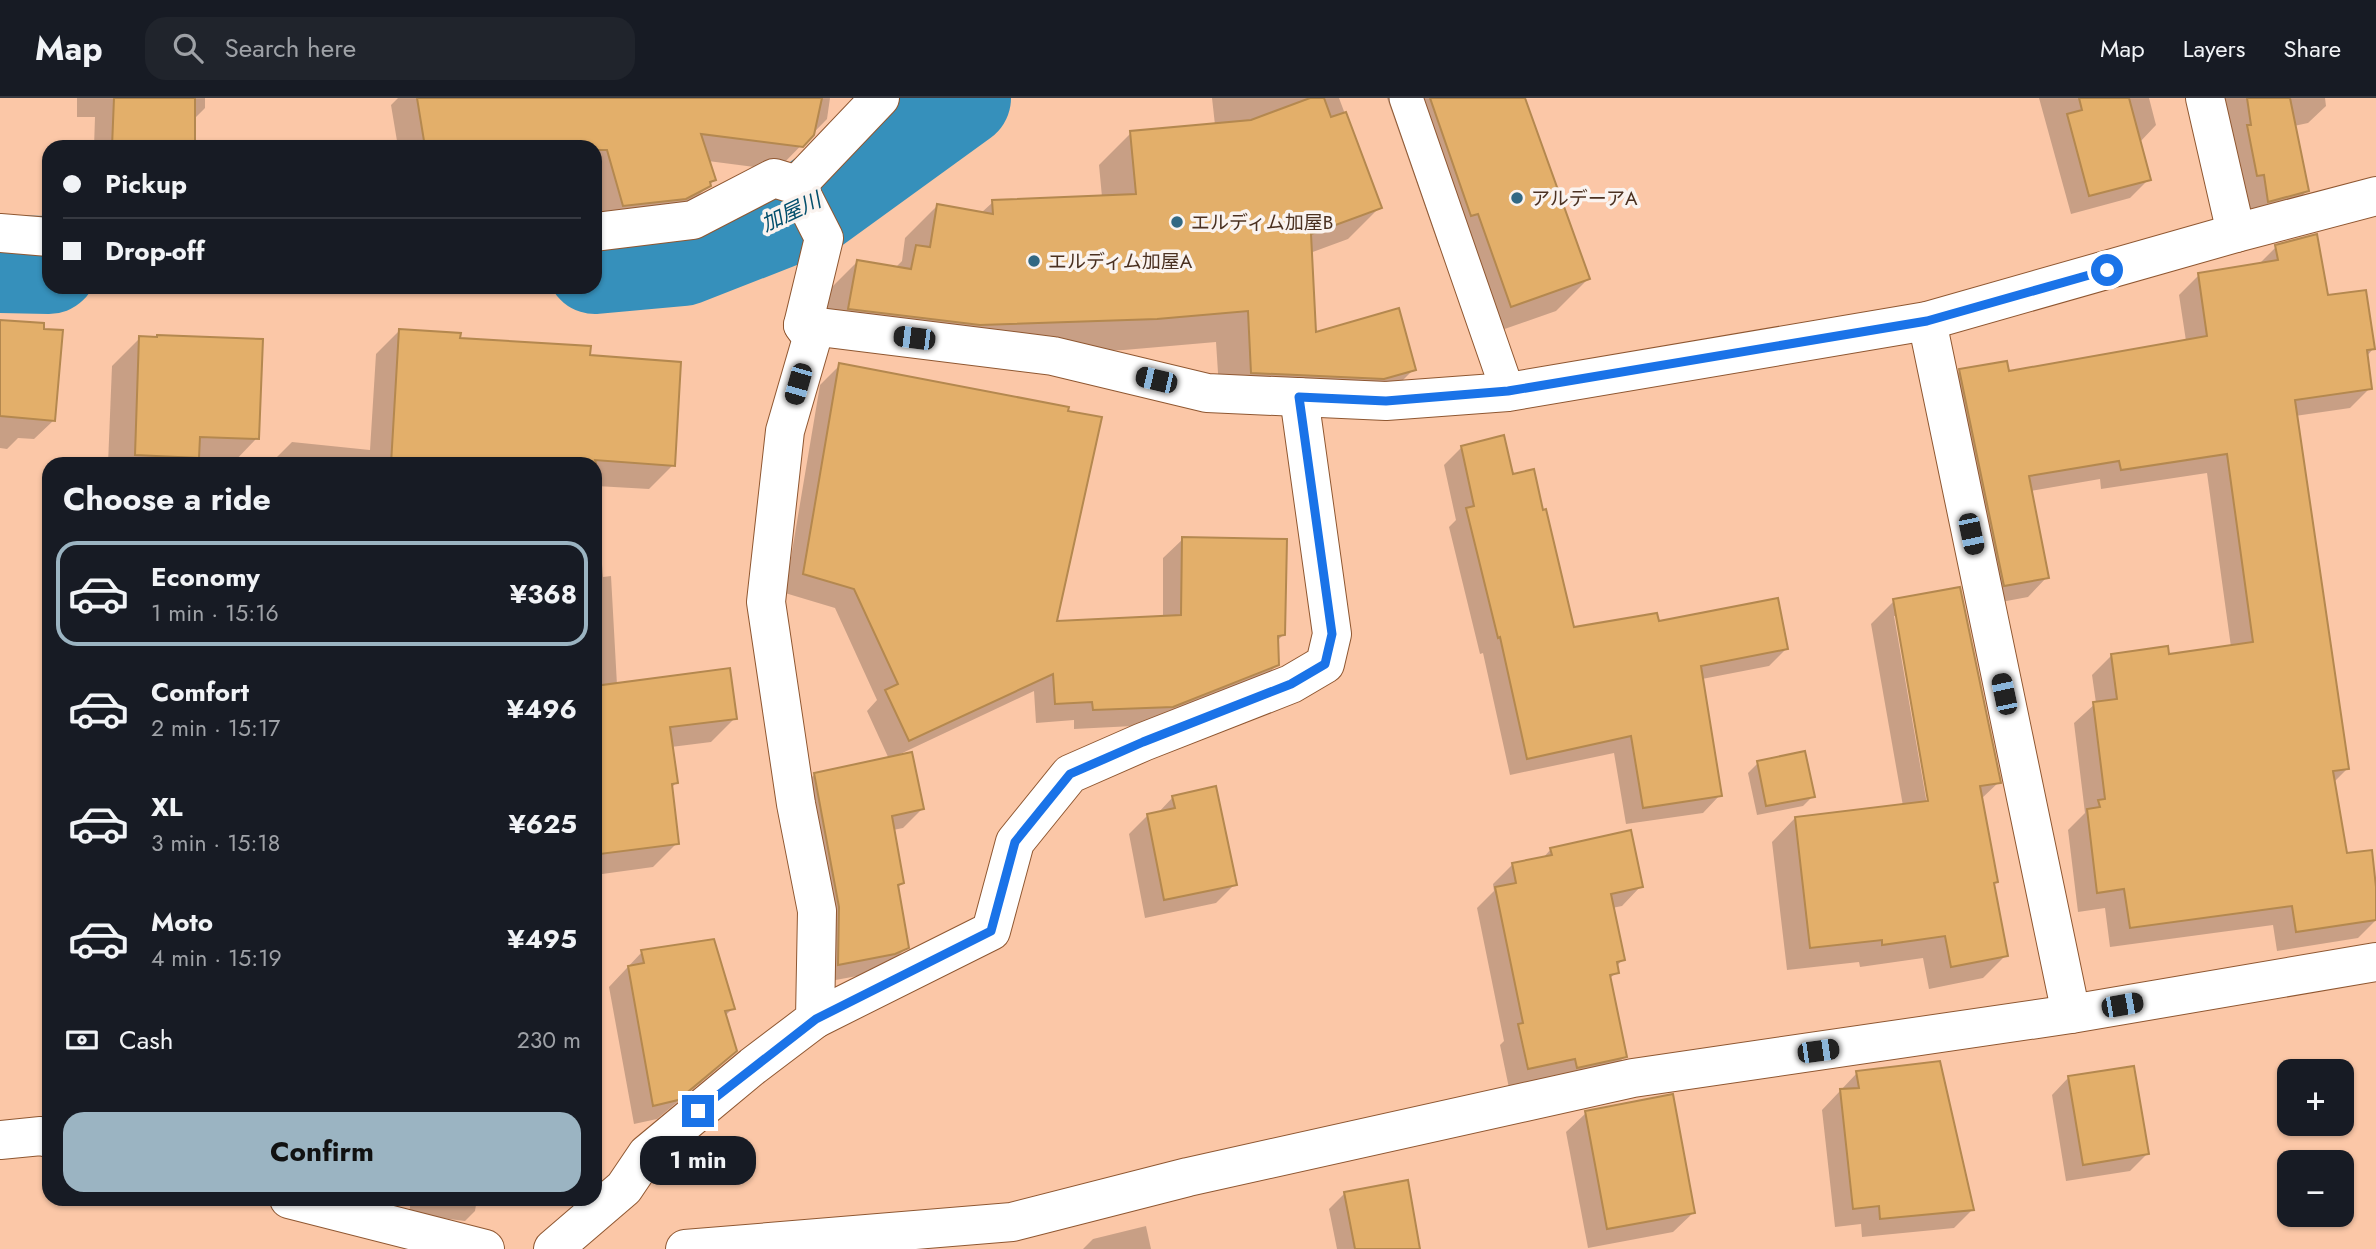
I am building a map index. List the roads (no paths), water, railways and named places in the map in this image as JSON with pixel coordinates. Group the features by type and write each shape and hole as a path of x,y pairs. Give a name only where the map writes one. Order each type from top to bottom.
{"street":[{"path":"797,184 880,98"},
{"path":"2205,98 2236,233"},
{"path":"602,231 693,220 774,178 797,184 824,238 803,325 812,338 785,431 766,602 796,804 817,911 816,1019"},
{"path":"803,325 1053,356 1207,393 1386,401 1508,391 1927,321 2376,196"},
{"path":"0,233 42,236"},
{"path":"1927,321 2071,1014"},
{"path":"553,1249 624,1188 647,1154 753,1066 816,1019 991,931 1015,842 1070,774 1143,742 1291,684 1325,664 1332,634 1299,397"},
{"path":"685,1249 854,1242 1012,1222 1202,1174 1633,1078 2071,1014 2376,962"},
{"path":"0,1140 42,1136"},
{"path":"316,1206 485,1249"}],"lane":[{"path":"1406,98 1508,391"}],"waterway":[{"name":"加屋川","path":"602,264 683,257 813,206 962,98"},
{"name":"加屋川","path":"0,264 42,265"}],"place":[{"name":"アルデーアA","path":"1517,198"},
{"name":"エルディム加屋B","path":"1177,222"},
{"name":"エルディム加屋A","path":"1034,261"}]}
